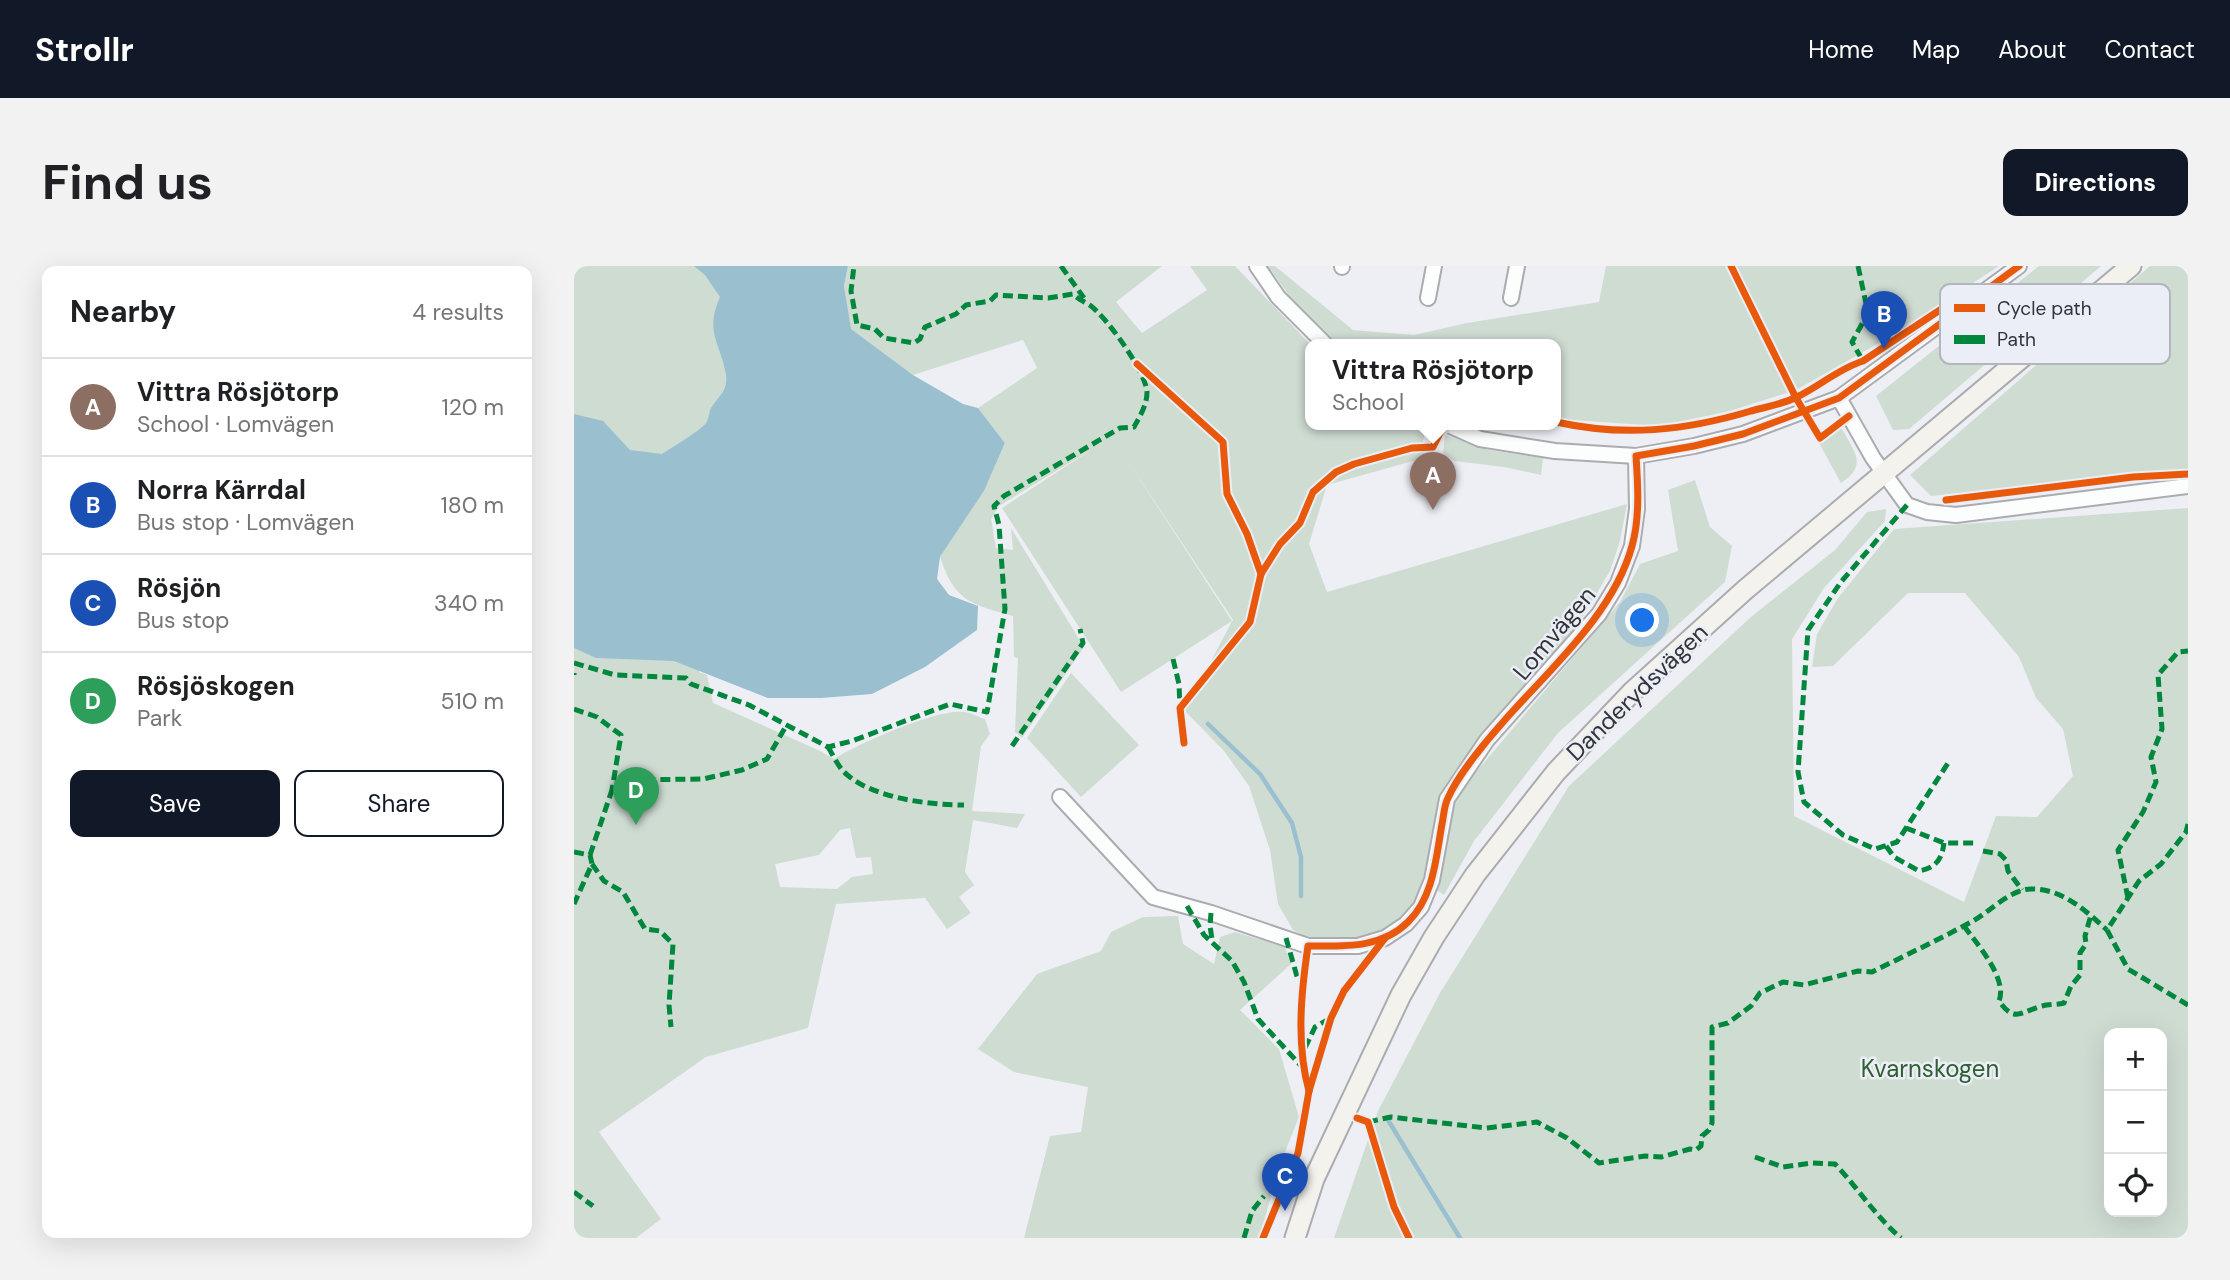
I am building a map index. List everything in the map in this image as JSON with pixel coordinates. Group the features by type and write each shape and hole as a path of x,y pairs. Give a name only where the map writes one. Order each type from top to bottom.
{"main road":[{"name":"Danderydsvägen","path":"2110,284 2131,266"},
{"name":"Danderydsvägen","path":"1295,1238 1314,1179 1380,1037 1434,937 1475,875 1556,772 1633,691 1746,589 2015,364"}],"street":[{"path":"1257,266 1278,297 1320,339"},
{"path":"1428,298 1434,266"},
{"path":"1511,298 1517,266"},
{"path":"1994,284 2019,266"},
{"path":"1460,430 1480,439 1555,451 1636,456 1694,446 1743,434 1839,398 1940,324"},
{"path":"1839,398 1884,474 1907,505 1927,512 1956,515 2188,486"},
{"name":"Lomvägen","path":"1060,797 1153,897 1211,913 1308,946 1358,946 1385,938 1406,924 1421,907 1432,880 1447,799 1487,740 1600,614 1618,583 1632,546 1637,495 1636,456"}],"green space":[{"path":"574,266 759,266 699,672 707,675 713,703 834,759 878,737 935,716 963,712 971,714 985,719 990,734 981,746 972,811 1025,814 1017,828 973,820 965,872 974,885 959,897 971,913 947,929 925,898 836,904 808,1028 706,1057 599,1132 661,1219 636,1238 574,1238","holes":["850,828 856,858 871,857 873,874 852,877 837,889 780,887 775,864 819,855 840,830"]},
{"path":"848,266 1162,266 1116,302 1142,333 1207,290 1190,266 1235,266 1305,339 1305,430 1426,430 1422,444 1431,456 1327,485 1309,544 1327,592 1627,504 1620,541 1610,571 1582,618 1441,799 1429,876 1419,895 1400,919 1371,939 1305,937 1293,930 1278,904 1270,850 1249,786 1224,751 1185,711 1232,621 1121,692 1002,508 1094,448 999,506 991,519 996,548 1013,550 1011,528 1084,647 1022,738 1015,732 1018,658 1014,657 1013,616 966,599 952,584 940,557 984,491 1005,443 978,408 1037,368 1023,340 913,375 850,329 844,286","holes":["1124,455 1233,620 1233,621 1232,621"]},
{"path":"1268,266 1275,266 1353,330 1414,335 1467,323 1599,302 1606,266 1999,266 1971,284 1940,284 1940,305 1895,334 1796,390 1730,411 1659,426 1561,418 1561,339 1333,339 1290,297"},
{"path":"2039,266 2101,266 2080,284 2016,284"},
{"path":"2150,266 2188,266 2188,469 1931,496 1910,475 2037,364 2170,364 2170,284 2129,284"},
{"path":"1940,345 1940,364 1986,364 1909,429 1893,430 1876,396"},
{"path":"1842,429 1855,452 1857,464 1841,483 1819,443"},
{"path":"1445,435 1488,450 1543,458 1541,475 1455,461 1443,454"},
{"path":"1695,480 1710,527 1732,546 1725,582 1558,733 1474,841 1444,895 1435,889 1446,817 1459,792 1620,602 1640,564 1678,551 1668,490"},
{"name":"Kvarnskogen","path":"2188,508 2188,1238 1334,1238 1378,1111 1440,993 1569,786 1751,617 1835,550 1867,512 1886,509 1885,521 1824,588 1792,639 1794,816 1964,902 1996,816 2037,817 2073,776 2063,729 2036,698 2019,657 1965,593 1908,593 1833,666 1812,667 1817,634 1838,598 1894,529"},
{"path":"1071,673 1139,745 1081,797 1027,738"},
{"path":"1178,916 1183,944 1214,964 1220,937 1235,932 1285,947 1291,964 1240,1010 1279,1049 1299,1117 1281,1162 1259,1238 1024,1238 1050,1136 1081,1132 1088,1087 1014,1072 978,1049 1037,974 1101,951 1111,932 1143,917"}],"water":[{"path":"694,266 848,266 844,286 851,329 913,375 963,404 978,408 1005,443 984,491 940,557 937,579 949,595 978,606 977,630 925,667 872,694 768,698 674,661 596,658 574,648 574,414 603,421 630,450 662,454 706,423 711,408 724,389 726,375 715,338 713,320 720,297 705,275"}],"waterway":[{"path":"1208,724 1260,774 1292,823 1301,857 1301,896"},
{"path":"1388,1120 1460,1238"}],"marked path":[{"path":"574,663 615,675 686,678 691,684 749,705 828,747 852,741 950,704 987,712 1005,609 999,525 994,506 1004,496 1120,428 1134,427 1146,401 1145,383 1125,346 1098,312 1073,294 1048,298 996,295 990,301 966,305 956,314 925,327 920,339 914,343 884,338 875,329 857,325 851,291 854,266"},
{"path":"1061,266 1084,298"},
{"path":"1858,266 1868,313 1852,342 1863,361"},
{"path":"1907,505 1841,582 1808,630 1798,772 1804,802 1843,835 1875,849 1897,842 1950,760"},
{"path":"1012,746 1083,643 1080,629"},
{"path":"2128,898 2118,850 2143,812 2156,782 2151,757 2162,729 2158,675 2178,652 2188,651"},
{"path":"1173,659 1179,684 1180,708"},
{"path":"574,709 597,717 621,735 612,790"},
{"path":"590,855 612,790 627,780 703,779 742,770 767,759 786,726"},
{"path":"828,747 843,771 868,788 900,798 964,805"},
{"path":"2188,824 2186,832 2161,864 2139,881 2107,930 2128,969 2188,1005"},
{"path":"1906,828 1944,843 1978,843"},
{"path":"1886,846 1894,857 1919,871 1930,868 1937,862 1944,843"},
{"path":"1983,851 2000,854 2022,890"},
{"path":"574,852 590,855 592,864 574,904"},
{"path":"592,864 604,881 623,892 645,929 660,931 673,944 669,1005 671,1027"},
{"path":"1368,1122 1391,1117 1486,1128 1537,1122 1567,1138 1599,1163 1645,1156 1661,1157 1690,1149 1696,1150 1701,1146 1702,1136 1712,1123 1712,1027 1728,1023 1751,1006 1760,993 1783,982 1804,985 1858,971 1872,972 1936,941 2026,889 2045,890 2065,897 2107,930"},
{"path":"1187,906 1204,935 1232,961 1244,982 1258,1019 1303,1068"},
{"path":"1211,913 1212,939"},
{"path":"1964,926 1995,972 2001,992 1999,1001 2010,1012 2019,1014 2042,1006 2064,1003 2071,986 2080,975 2080,953 2086,944 2085,936 2091,915"},
{"path":"1286,938 1298,980"},
{"path":"1305,1048 1315,1027 1331,1018"},
{"path":"1755,1157 1783,1167 1812,1163 1835,1164 1883,1221 1901,1238"},
{"path":"574,1192 593,1206"},
{"path":"1244,1238 1252,1211 1264,1196"}],"cycle path":[{"path":"1731,266 1796,398 1820,438 1849,416"},
{"path":"1994,284 2019,266"},
{"path":"1561,423 1606,429 1654,430 1726,418 1780,403 1797,397 1845,368 1863,361 1940,310"},
{"path":"1309,1091 1301,1037 1308,946 1348,946 1374,941 1397,931 1417,912 1429,889 1446,804 1459,779 1497,729 1578,640 1611,594 1623,571 1636,524 1636,456 1743,434 1839,398 1940,324"},
{"path":"1137,364 1223,442 1227,494 1247,534 1261,574"},
{"path":"1184,743 1180,708 1250,622 1261,574 1280,544 1300,523 1313,492 1336,472 1354,464 1412,448 1433,447 1443,430"},
{"path":"1946,500 2133,477 2188,474"},
{"path":"1263,1238 1298,1153 1309,1091 1331,1018 1344,991 1385,938"},
{"path":"1357,1118 1368,1122 1394,1207 1409,1238"}],"place":[{"name":"Norra Kärrdal","path":"1884,349"},
{"name":"Vittra Rösjötorp","path":"1433,510"},
{"name":"Rösjöskogen","path":"636,825"},
{"name":"Rösjön","path":"1285,1211"}]}
